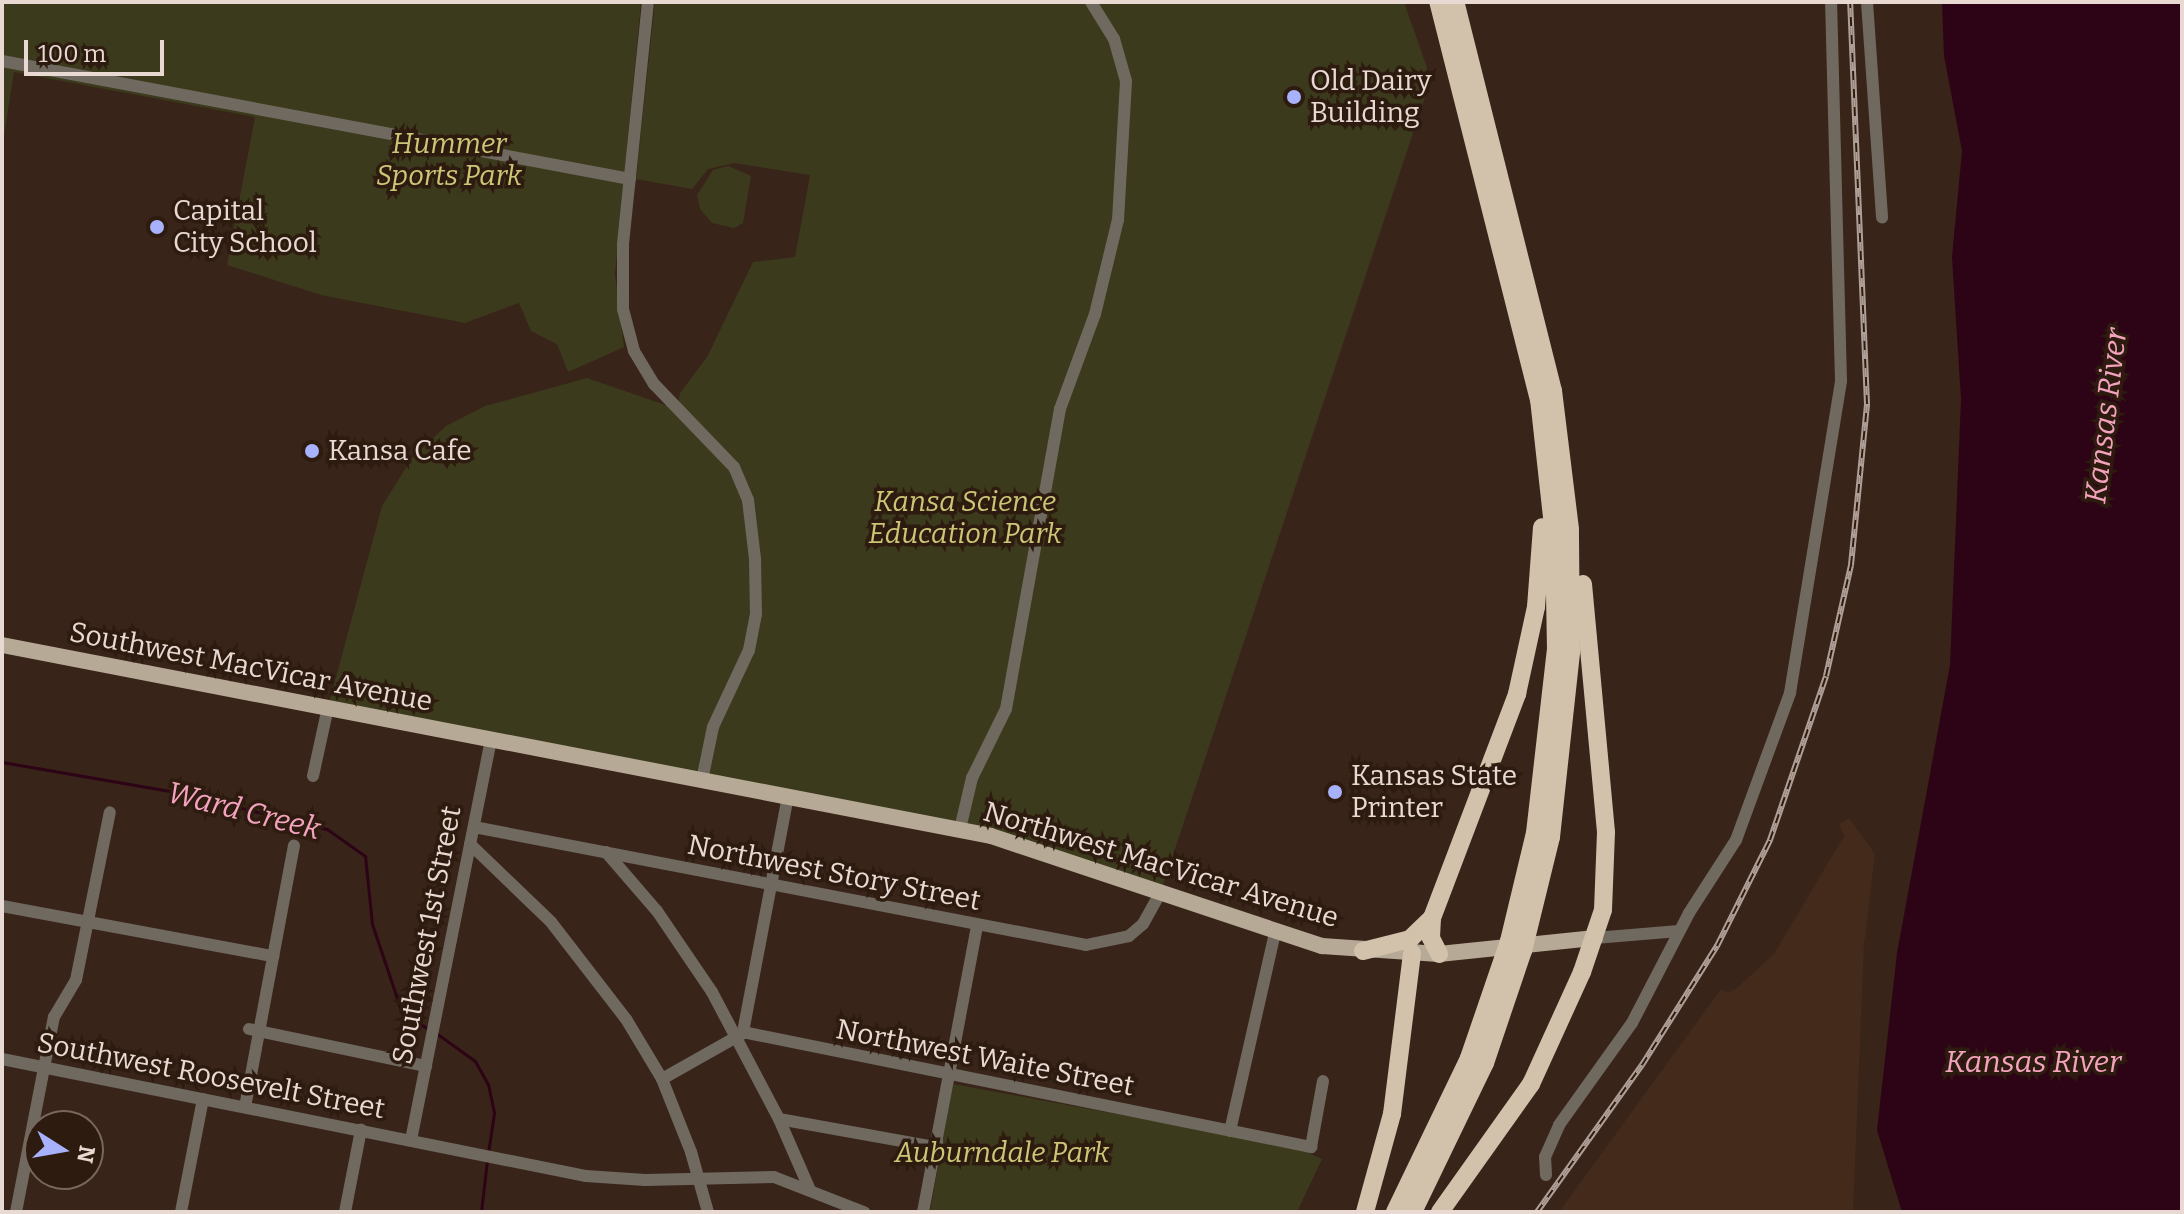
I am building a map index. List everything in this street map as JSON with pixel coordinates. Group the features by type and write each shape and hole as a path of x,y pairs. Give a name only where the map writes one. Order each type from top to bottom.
{"highway":[{"path":"1395,1212 1501,995 1545,767 1556,650 1554,535 1539,400 1438,2"},
{"path":"1440,1212 1531,1084 1595,938 1603,910 1606,832 1578,538 1539,323 1455,2"},
{"path":"1439,954 1431,938 1432,918 1507,723 1530,638 1542,551 1539,400"},
{"path":"1413,1212 1460,1120 1540,886 1570,688 1572,572 1565,474"},
{"path":"1363,951 1410,939 1432,918"},
{"path":"1365,1212 1392,1114 1412,953"}],"main road":[{"name":"Southwest MacVicar Avenue","path":"2,645 491,740"},
{"name":"Northwest MacVicar Avenue","path":"491,740 960,829 1080,861 1275,933 1363,951 1439,954 1595,938"}],"street":[{"path":"648,2 620,281 631,343 654,384 734,467 752,523 756,614 749,650 713,727 702,780"},
{"path":"960,829 972,778 1006,709 1060,409 1105,282 1118,220 1126,81 1114,39 1091,2"},
{"path":"1546,1175 1545,1157 1559,1125 1632,1023 1668,962 1679,931 1729,854 1753,803 1790,693 1806,619 1841,381 1831,2"},
{"path":"1867,2 1882,217"},
{"path":"2,61 630,179"},
{"path":"313,776 328,707"},
{"name":"Southwest 1st Street","path":"411,1140 491,740"},
{"path":"741,1036 788,797"},
{"path":"2,1206 16,1210 54,1017 76,980 110,812"},
{"name":"Northwest Story Street","path":"474,827 1086,945 1115,943 1137,931 1161,891"},
{"path":"470,844 586,963 662,1079 699,1178 708,1212"},
{"path":"245,1107 254,1032 273,956 294,846"},
{"path":"606,851 657,911 741,1036 810,1190"},
{"path":"2,906 273,956"},
{"path":"923,1212 977,926"},
{"name":"Northwest MacVicar Avenue","path":"1595,938 1679,931"},
{"path":"1230,1131 1275,933"},
{"path":"254,1032 426,1066"},
{"path":"662,1079 741,1036"},
{"name":"Northwest Waite Street","path":"741,1036 1311,1147 1323,1081"},
{"name":"Southwest Roosevelt Street","path":"2,1059 617,1179 756,1175 810,1190 864,1212"},
{"path":"181,1212 203,1099"},
{"path":"779,1119 929,1146 937,1142"},
{"path":"345,1212 361,1130"}],"shaded area":[{"path":"1849,818 1875,854 1864,944 1853,1212 1559,1212 1721,989 1728,993 1737,988 1774,954 1844,836 1839,824"}],"green space":[{"name":"Hummer Sports Park","path":"2,2 641,2 615,274 624,347 568,372 557,344 531,331 519,303 465,323 321,295 227,265 255,117 14,72 2,149"},
{"name":"Kansa Science Education Park","path":"655,2 1404,2 1431,79 1161,891 960,829 328,707 382,506 412,458 446,426 485,406 587,378 677,409 680,393 707,357 753,262 795,257 810,175 734,163 708,169 692,189 636,179"},
{"path":"728,166 751,176 743,223 734,228 712,223 700,209 697,195 713,170"},
{"name":"Auburndale Park","path":"953,1084 1295,1147 1322,1159 1297,1212 930,1212"}],"water":[{"name":"Kansas River","path":"1942,2 2182,2 2182,1212 1902,1212 1877,1130 1897,953 1950,665 1961,399 1952,257 1962,151 1944,56"}],"waterway":[{"name":"Ward Creek","path":"2,762 181,793 327,829 365,856 372,924 402,1013 429,1029"},
{"name":"Ward Creek","path":"436,1033 475,1061 488,1084 494,1113 488,1153"},
{"name":"Ward Creek","path":"481,1212 487,1160"}],"railway":[{"path":"1537,1212 1642,1065 1717,946 1770,840 1826,676 1851,565 1867,404 1850,2"}],"place":[{"name":"Old Dairy Building","path":"1294,97"},
{"name":"Capital City School","path":"157,227"},
{"name":"Kansa Cafe","path":"312,451"},
{"name":"Kansas State Printer","path":"1335,792"}]}
